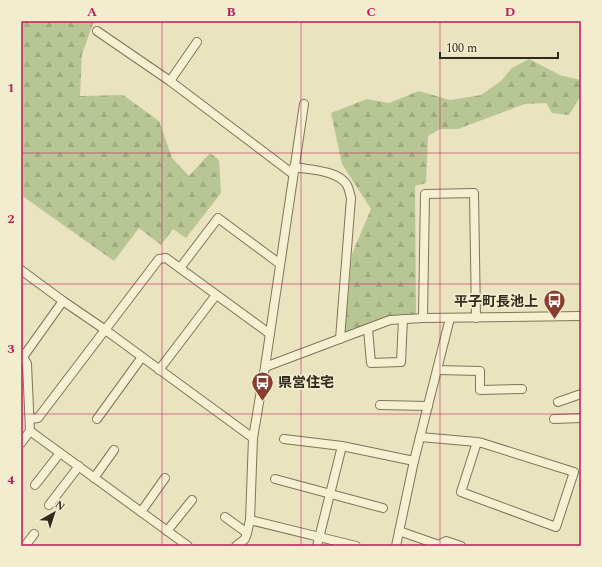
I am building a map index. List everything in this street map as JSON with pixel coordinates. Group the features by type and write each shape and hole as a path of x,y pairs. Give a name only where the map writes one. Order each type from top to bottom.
{"street":[{"path":"97,31 170,81 294,171 328,172 336,175 347,185 351,198 340,339"},
{"path":"170,81 197,42"},
{"path":"236,546 245,539 248,533 250,520 253,438 304,104"},
{"path":"423,318 425,194 474,194 476,318"},
{"path":"180,268 218,218 280,264"},
{"path":"30,419 38,418 104,329 159,259 166,258 270,334"},
{"path":"21,270 62,302 104,329 253,438"},
{"path":"159,370 216,295"},
{"path":"21,443 30,431 27,364 22,355 62,302"},
{"path":"265,367 390,320 423,318 581,316"},
{"path":"396,546 414,461 450,318"},
{"path":"368,329 371,363 401,362 403,319"},
{"path":"96,419 142,357"},
{"path":"437,370 480,371 480,390 522,389"},
{"path":"558,402 581,394"},
{"path":"380,405 428,406"},
{"path":"554,419 581,418"},
{"path":"30,431 188,546"},
{"path":"420,437 477,442 482,443 574,472 556,527 461,492 477,442"},
{"path":"284,439 342,446 414,461"},
{"path":"317,546 342,446"},
{"path":"94,478 114,450"},
{"path":"35,486 60,453"},
{"path":"49,505 78,466"},
{"path":"141,512 165,478"},
{"path":"275,479 383,508"},
{"path":"167,531 192,500"},
{"path":"225,517 248,533"},
{"path":"250,520 356,546"},
{"path":"398,531 439,545 446,541 461,546"},
{"path":"26,546 34,534"}],"green space":[{"path":"21,21 94,21 82,54 80,96 123,95 159,121 172,158 189,176 210,153 219,160 221,193 186,238 173,229 161,245 139,228 114,261 21,195"},
{"path":"529,59 562,76 581,80 581,95 569,115 552,113 546,103 525,104 458,129 440,129 428,136 426,183 415,186 416,314 390,315 345,333 352,254 371,209 342,164 331,113 367,99 389,103 419,91 450,100 481,95 501,81 512,68"}],"place":[{"name":"平子町長池上","path":"554,320"},
{"name":"県営住宅","path":"263,402"}]}
